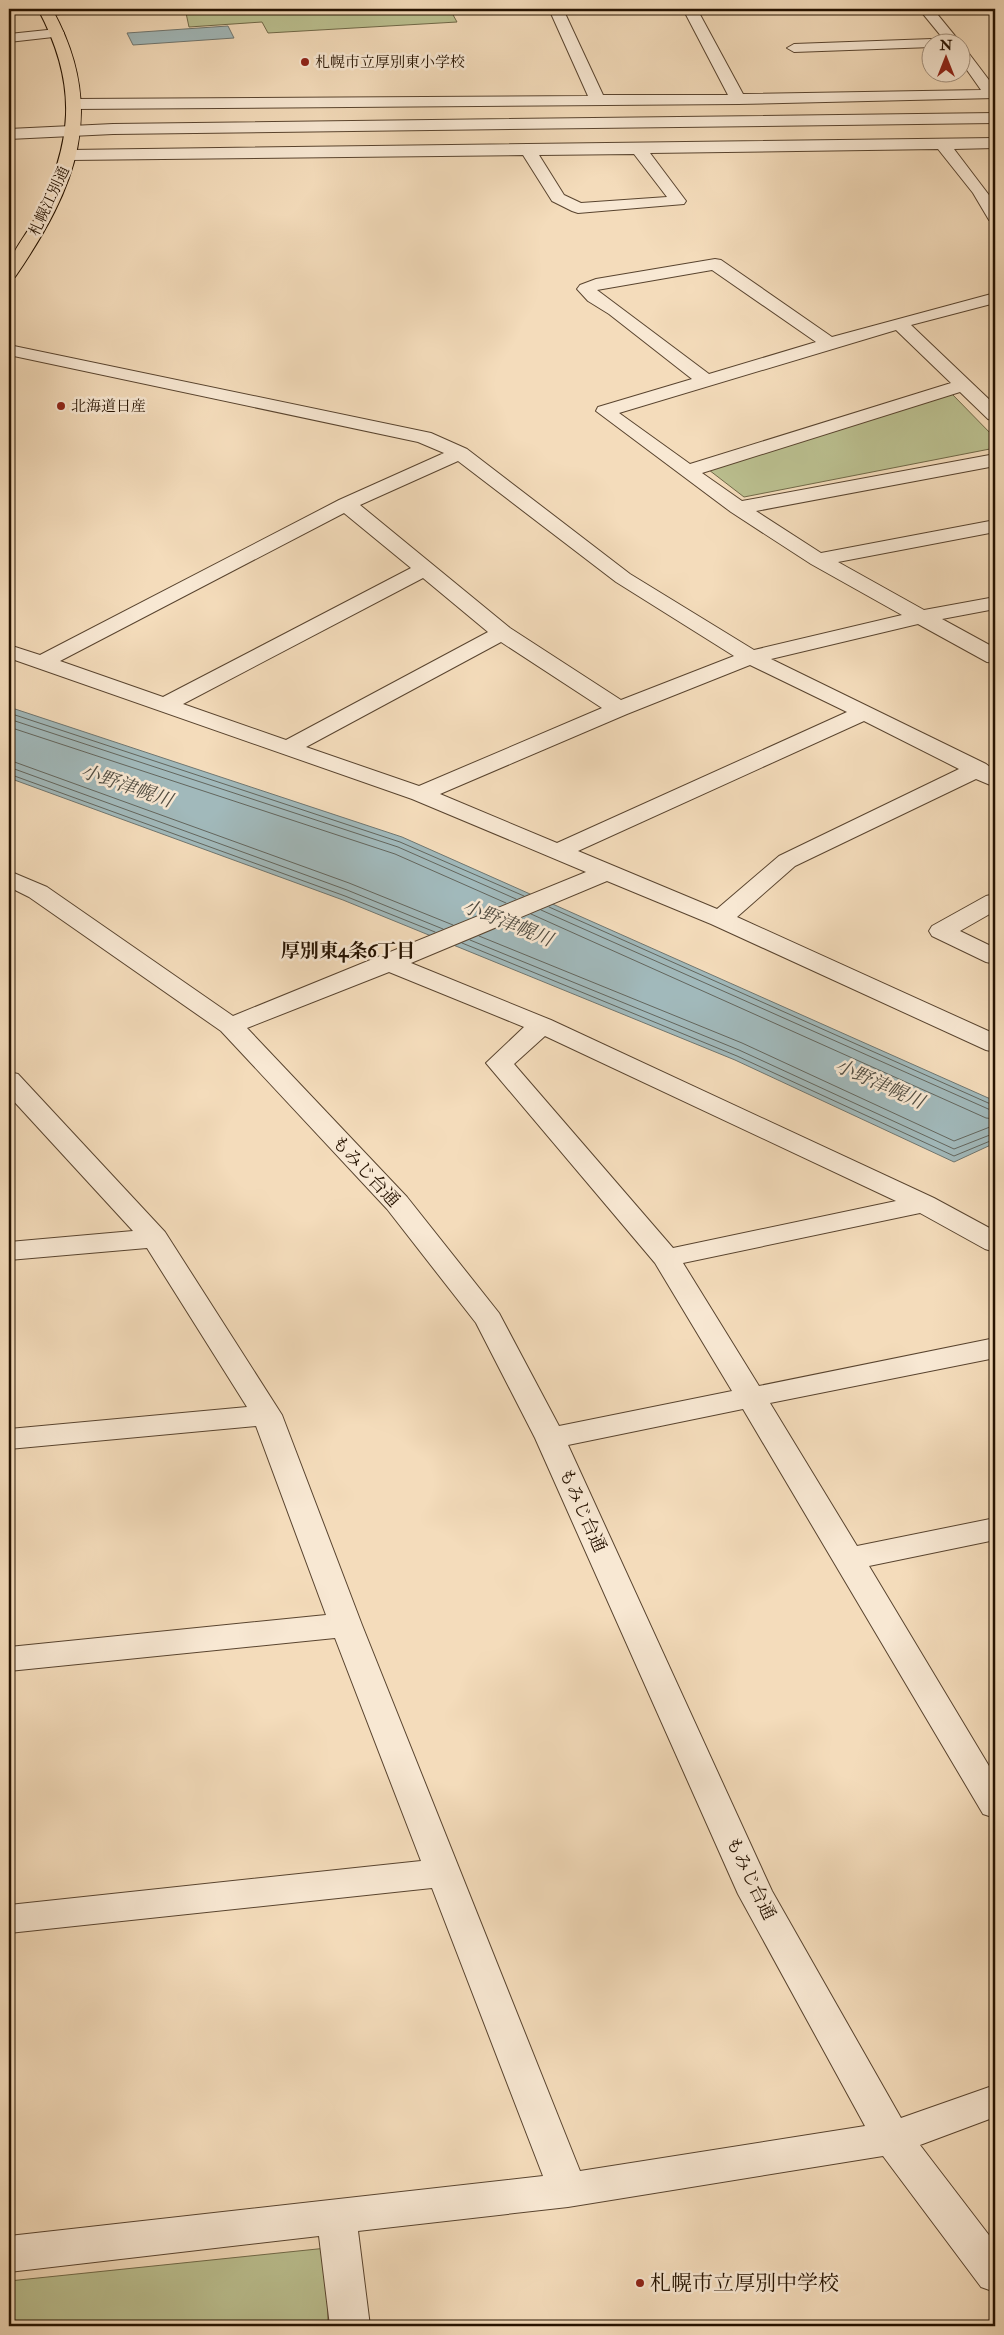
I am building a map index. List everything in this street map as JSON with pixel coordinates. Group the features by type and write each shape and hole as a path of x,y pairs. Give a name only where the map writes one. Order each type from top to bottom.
{"highway":[{"name":"札幌江別通","path":"9,273 45,217 66,171 70,154 74,104 66,57 45,9"}],"street":[{"path":"45,9 67,9"},
{"path":"556,9 598,100"},
{"path":"690,9 738,99"},
{"path":"926,9 944,32"},
{"path":"9,38 57,33"},
{"path":"794,48 922,43"},
{"path":"972,66 994,94"},
{"path":"74,104 738,99 994,94"},
{"path":"9,134 73,130 995,118"},
{"path":"70,154 639,149 995,143"},
{"path":"943,145 987,191 995,216"},
{"path":"528,150 558,198 578,208 678,201 639,149"},
{"path":"706,381 586,289 596,284 716,264 817,337 830,344"},
{"path":"995,298 899,324 605,411 738,508 818,560 995,656"},
{"path":"899,324 995,415"},
{"path":"9,350 424,437 460,453 623,578 751,657 987,774"},
{"path":"688,471 964,385"},
{"path":"42,662 346,504 460,453"},
{"path":"738,508 995,460"},
{"path":"346,504 502,633 619,709"},
{"path":"818,560 995,526"},
{"path":"168,704 424,569"},
{"path":"420,794 619,709 751,657 924,616 995,603"},
{"path":"287,748 502,633"},
{"path":"9,651 168,704 420,794 720,919 995,1044"},
{"path":"556,852 865,712"},
{"path":"720,919 787,861 987,774"},
{"path":"230,1026 389,963 607,872"},
{"name":"もみじ台通","path":"9,878 38,892 230,1026 398,1203 488,1320 550,1438 756,1894 892,2138 995,2274"},
{"path":"995,901 941,931 995,957"},
{"path":"389,963 542,1025 924,1204 995,1243"},
{"path":"542,1025 498,1063 666,1258 849,1558 995,1805"},
{"path":"11,1084 155,1238 267,1415 346,1625 568,2190"},
{"path":"666,1258 924,1204"},
{"path":"9,1251 155,1238"},
{"path":"550,1438 995,1348"},
{"path":"9,1439 267,1415"},
{"path":"849,1558 995,1529"},
{"path":"9,1659 346,1625"},
{"path":"9,1919 444,1873"},
{"path":"9,2254 336,2215 568,2190 892,2138 995,2101"},
{"path":"336,2215 350,2326"}],"green space":[{"path":"241,9 470,9 471,11 452,13 457,22 268,33 262,22 189,27 186,13"},
{"path":"952,394 995,438 995,448 744,497 709,470"},
{"path":"327,2248 328,2326 9,2326 9,2281"}],"water":[{"path":"228,26 234,38 133,45 127,33"},
{"name":"小野津幌川","path":"9,707 402,837 995,1101 995,1143 954,1162 735,1060 343,900 9,778"}],"place":[{"name":"札幌市立厚別東小学校","path":"305,62"},
{"name":"北海道日産","path":"61,406"},
{"name":"札幌市立厚別中学校","path":"640,2283"}],"district":[{"name":"厚別東4条6丁目","path":"348,950"}]}
